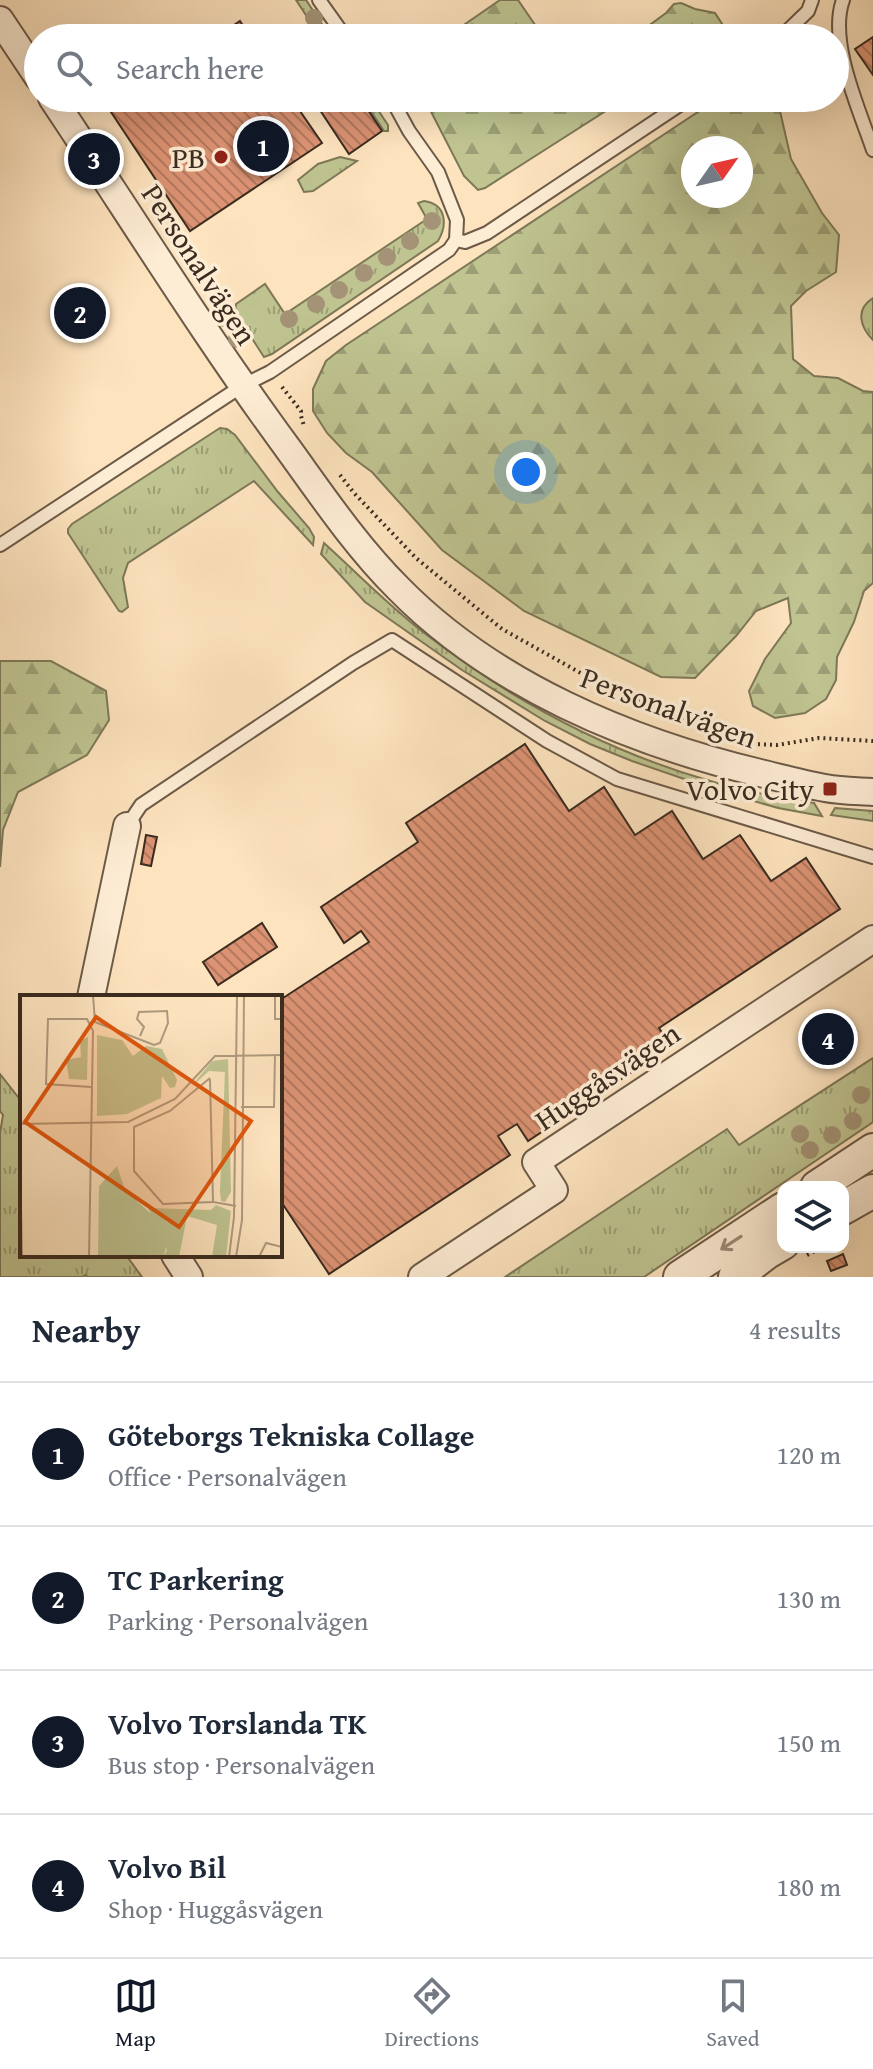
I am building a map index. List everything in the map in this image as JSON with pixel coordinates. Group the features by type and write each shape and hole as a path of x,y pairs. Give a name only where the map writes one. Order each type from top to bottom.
{"street":[{"path":"2,26 24,57"},
{"name":"Personalvägen","path":"61,112 242,386 344,526 398,588 453,636 501,669 564,705 634,735 707,761 829,789 873,792"},
{"path":"91,995 127,826"},
{"name":"Huggåsvägen","path":"422,1277 554,1190 536,1162 873,939"},
{"path":"826,1181 873,1150"},
{"path":"849,1205 873,1191"},
{"path":"680,1277 777,1213"},
{"path":"735,1277 777,1247"},
{"path":"176,1257 189,1277"}],"lane":[{"path":"319,0 336,24"},
{"path":"795,24 808,11 812,0"},
{"path":"838,24 843,0"},
{"path":"849,78 873,150"},
{"path":"399,112 438,172 457,220 456,240 465,242 487,233 669,112"},
{"name":"Personalvägen","path":"242,386 270,372 449,250 456,240"},
{"path":"0,545 242,386"},
{"path":"127,826 141,805 392,640 547,741 617,779 873,857"}],"path":[{"path":"270,372 301,411 304,426 311,436"},
{"path":"336,469 354,493 416,558 492,621 611,690 751,744 777,745 819,738 873,741"}],"green space":[{"path":"296,0 306,0 322,24 312,24"},
{"path":"500,0 518,0 534,24 465,24"},
{"path":"681,3 715,13 722,24 651,24 674,4"},
{"path":"371,112 379,112 388,125 388,131 384,131"},
{"path":"431,112 604,112 485,188 478,190 464,176"},
{"path":"698,112 780,112 791,159 822,213 839,235 836,272 806,291 791,306 793,359 814,376 838,378 863,391 873,392 873,583 864,591 854,622 837,657 836,680 826,699 805,713 775,718 753,706 749,691 765,659 791,623 788,598 756,611 695,678 661,677 524,611 442,550 372,472 346,453 327,433 313,411 313,389 326,361 346,345"},
{"path":"340,157 357,161 313,191 304,192 298,180 318,164"},
{"path":"424,201 441,210 444,222 438,241 264,357 235,312 236,304 265,284 285,314 427,219 418,203"},
{"path":"873,298 873,340 861,318 867,302"},
{"path":"220,428 235,435 309,528 314,537 313,545 254,481 128,563 123,578 128,607 119,611 68,529"},
{"path":"324,543 423,632 489,679 558,720 669,768 733,787 814,803 822,816 778,808 719,791 632,761 545,721 462,670 365,602 321,554"},
{"path":"0,661 51,661 106,691 109,720 87,755 18,792 3,830 0,867"},
{"path":"835,808 873,811 873,821 831,815"},
{"path":"873,1058 873,1122 786,1181 777,1181 777,1187 644,1277 505,1277 727,1129 739,1145"},
{"path":"0,1074 20,1099 20,1257 127,1257 142,1277 0,1277 0,1133 3,1115 0,1111"}],"building":[{"path":"873,37 873,75 855,49"},
{"name":"PB","path":"111,112 301,112 322,143 190,231"},
{"path":"321,112 369,112 382,131 349,154"},
{"path":"525,744 569,811 604,787 635,835 672,811 703,859 740,835 771,881 806,858 840,909 659,1028 671,1046 528,1141 517,1124 498,1136 510,1155 329,1274 282,1203 282,999 369,942 361,931 344,943 321,907 418,842 406,823"},
{"path":"146,835 157,837 151,866 141,864"},
{"path":"262,923 277,947 218,985 203,962"},
{"path":"843,1254 847,1265 831,1271 827,1261"}],"place":[{"name":"Göteborgs Tekniska Collage","path":"263,146"},
{"name":"PB","path":"221,157"},
{"name":"Volvo Torslanda TK","path":"94,159"},
{"name":"TC Parkering","path":"80,313"},
{"name":"Volvo City","path":"830,789"},
{"name":"Volvo Bil","path":"828,1039"}]}
